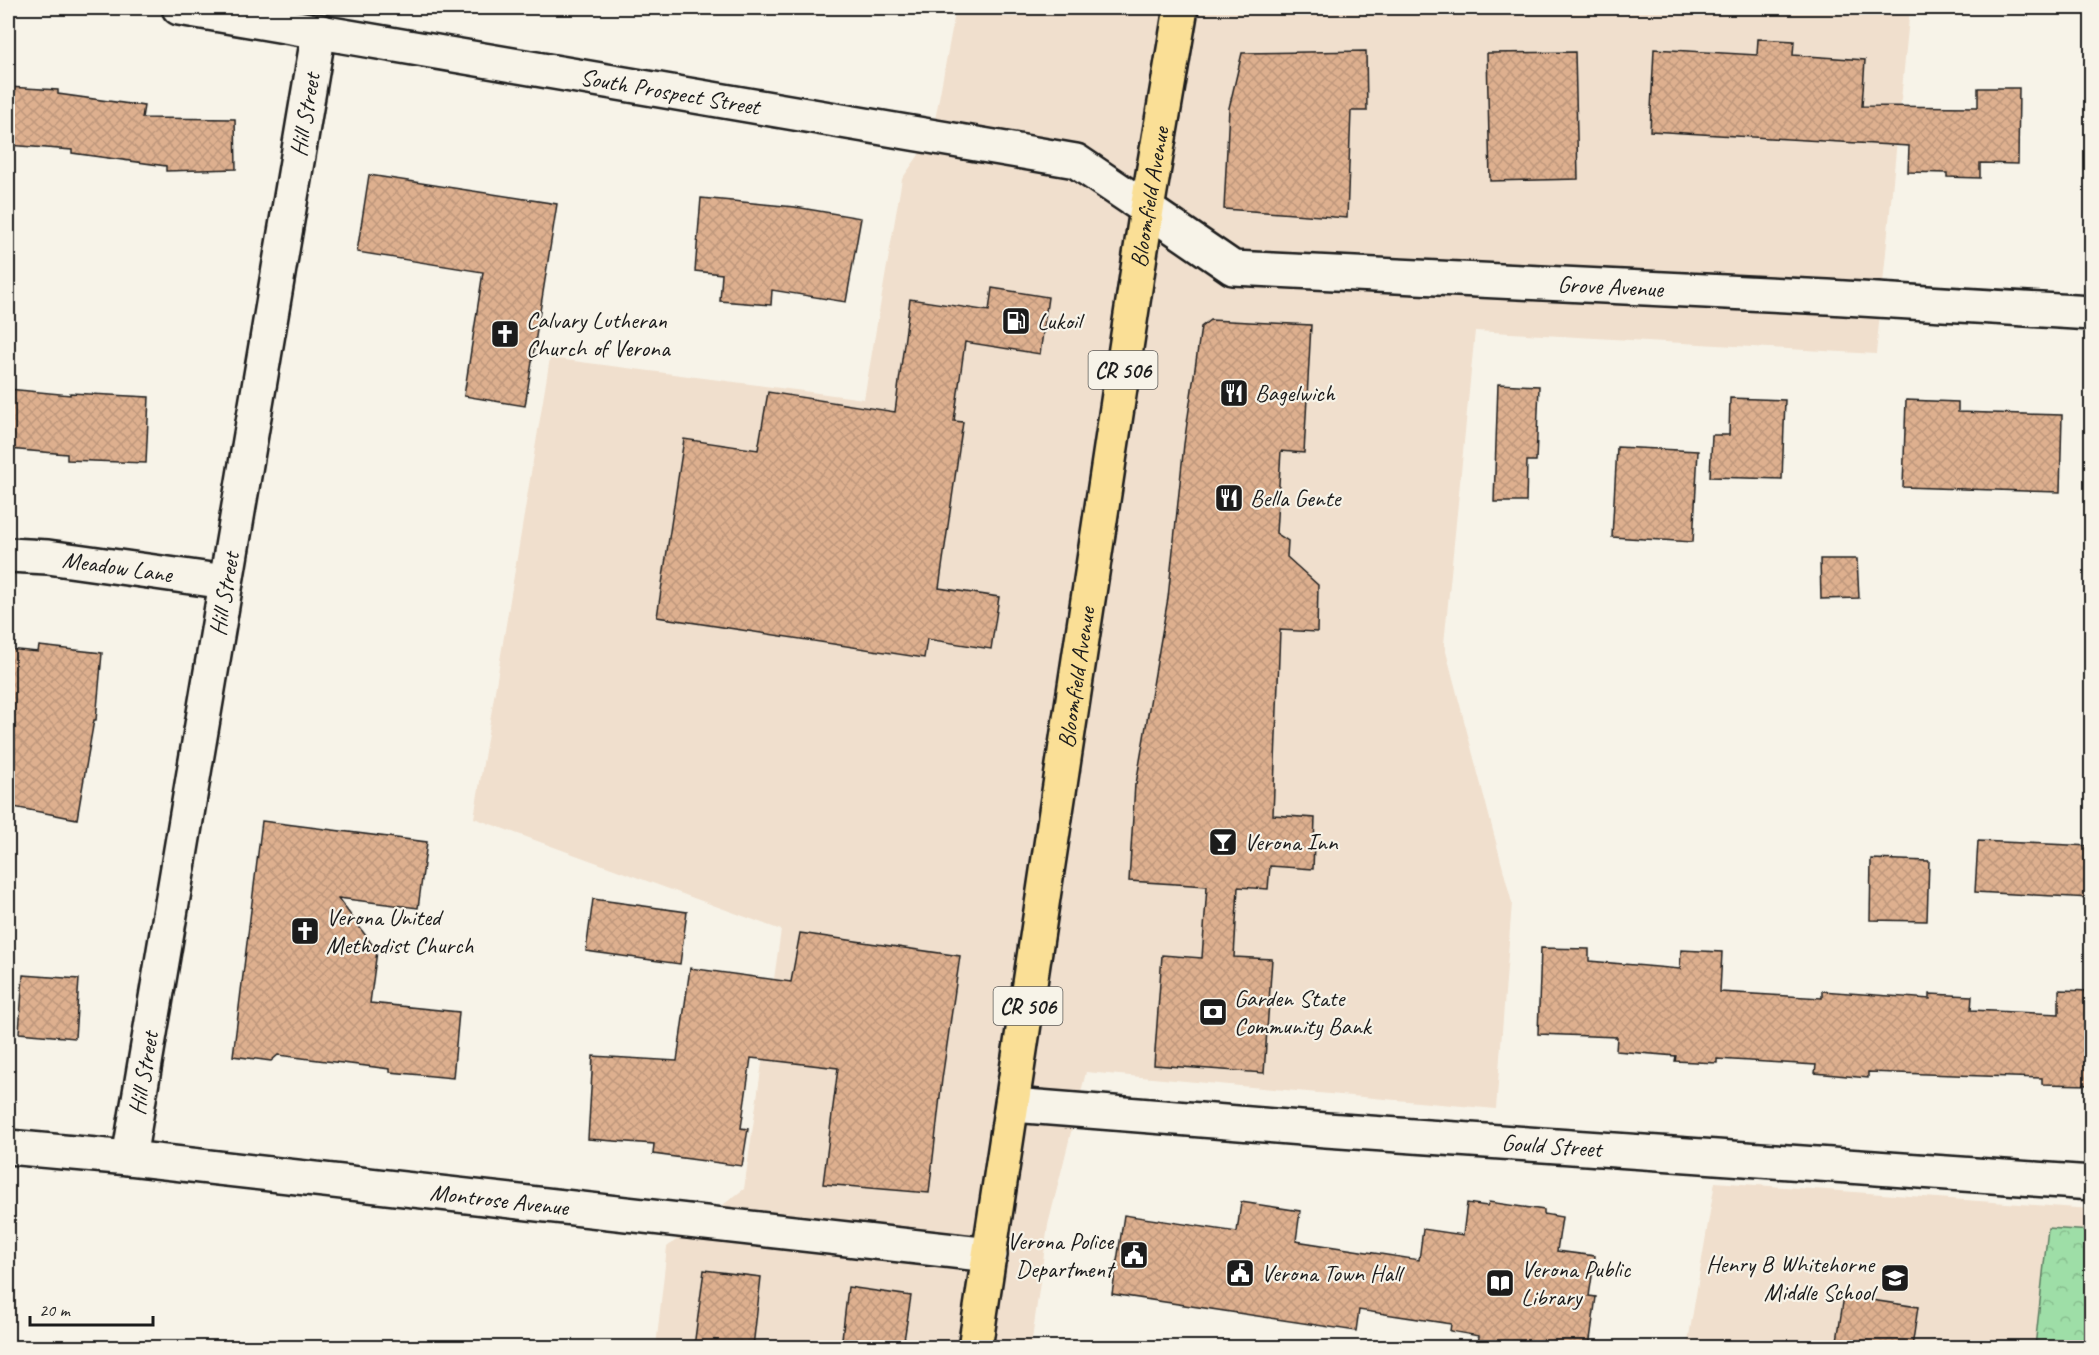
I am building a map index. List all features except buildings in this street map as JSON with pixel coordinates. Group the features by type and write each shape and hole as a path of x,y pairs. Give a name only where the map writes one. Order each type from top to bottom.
{"main road":[{"name":"Bloomfield Avenue","path":"975,1347 1147,209 1181,8"}],"street":[{"name":"South Prospect Street","path":"179,8 1076,161 1147,209"},
{"name":"Hill Street","path":"129,1158 319,31"},
{"name":"Grove Avenue","path":"1147,209 1233,268 1828,297 2091,313"},
{"name":"Meadow Lane","path":"8,555 48,557 226,582"},
{"name":"Gould Street","path":"1013,1105 1326,1131 2091,1183"},
{"name":"Montrose Avenue","path":"8,1147 129,1158 990,1255"}],"shaded area":[{"path":"956,8 1910,8 1876,354 1475,331 1444,644 1512,903 1496,1109 1086,1072 1048,1225 1031,1347 656,1347 667,1247 744,1189 781,930 474,818 550,358 864,399 902,179 932,136"},
{"name":"Henry B Whitehorne Middle School","path":"1715,1182 2091,1209 2091,1347 1687,1348"}],"green space":[{"path":"2048,1228 2091,1231 2091,1347 2035,1347"}],"place":[{"name":"Lukoil","path":"1016,321"},
{"name":"Calvary Lutheran Church of Verona","path":"505,334"},
{"name":"Bagelwich","path":"1234,393"},
{"name":"Bella Gente","path":"1229,498"},
{"name":"Verona Inn","path":"1223,842"},
{"name":"Verona United Methodist Church","path":"305,931"},
{"name":"Garden State Community Bank","path":"1213,1012"},
{"name":"Verona Police Department","path":"1134,1255"},
{"name":"Verona Town Hall","path":"1240,1273"},
{"name":"Henry B Whitehorne Middle School","path":"1895,1278"},
{"name":"Verona Public Library","path":"1500,1283"}]}
